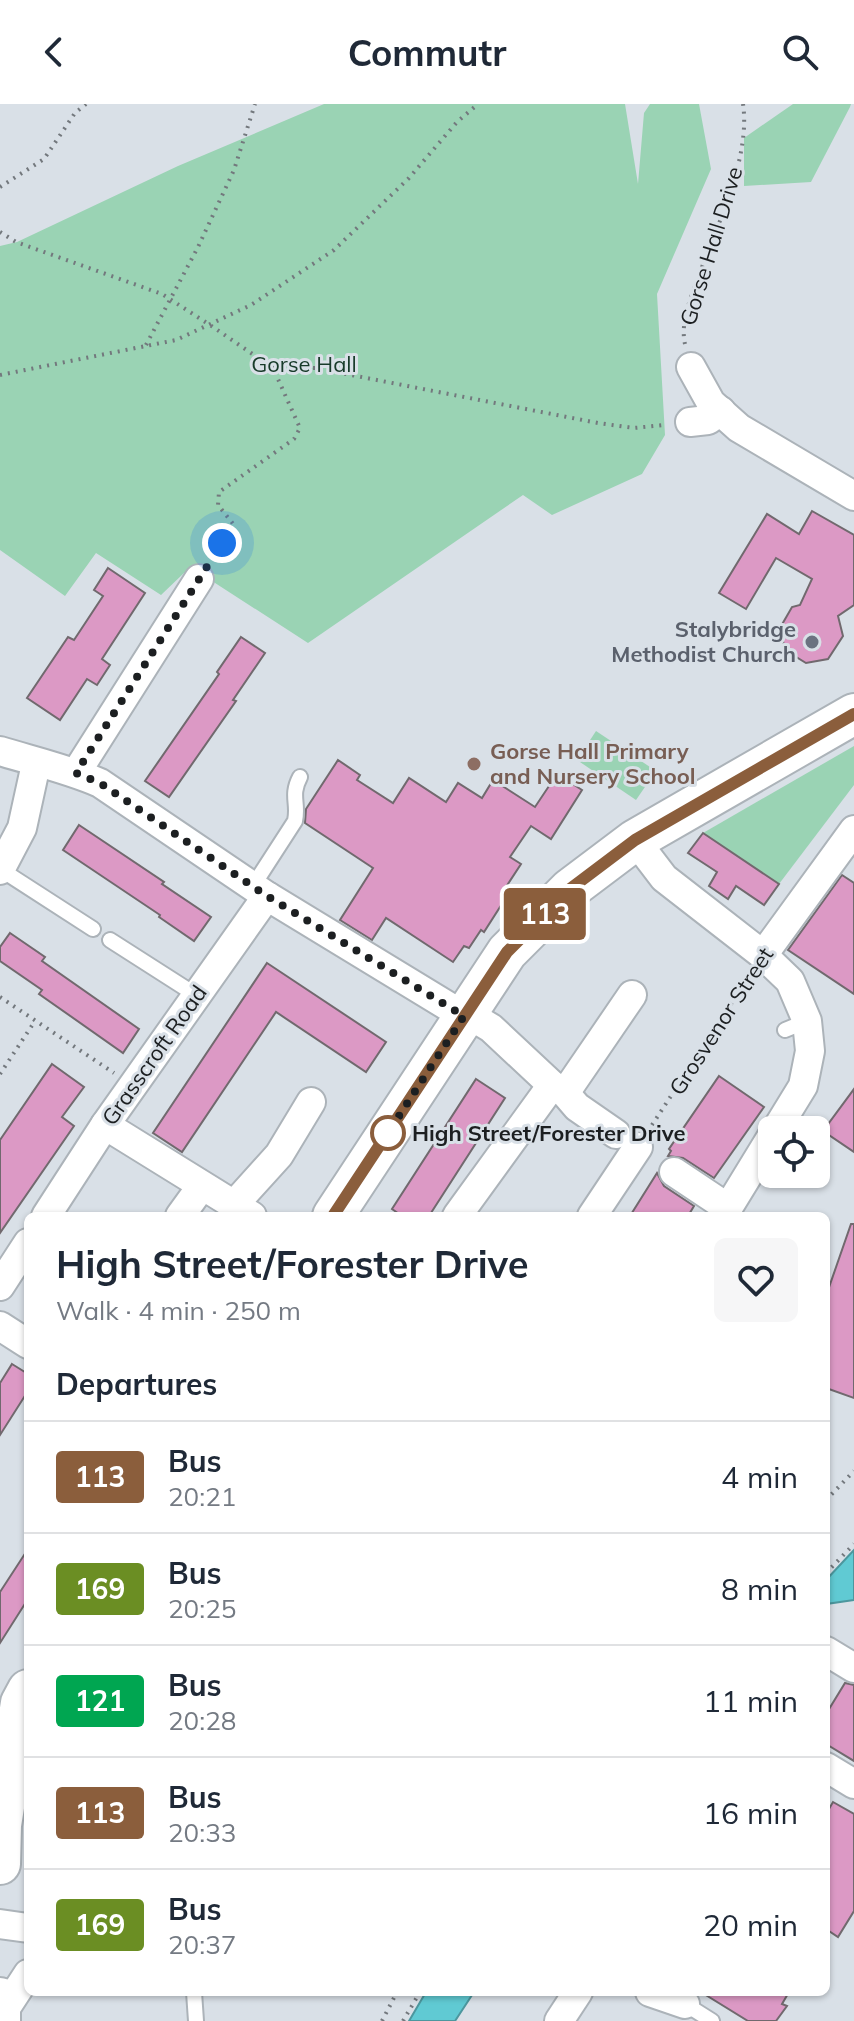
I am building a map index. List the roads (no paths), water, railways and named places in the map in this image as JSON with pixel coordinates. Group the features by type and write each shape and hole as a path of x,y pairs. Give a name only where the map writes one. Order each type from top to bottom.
{"main road":[{"path":"336,1212 507,952 570,889 635,840 854,714"},
{"path":"0,1864 0,1825 24,1697"},
{"path":"0,1998 0,2019"}],"street":[{"path":"691,367 711,403 739,428 854,496"},
{"path":"690,422 708,420 721,411"},
{"path":"76,773 199,579"},
{"path":"0,751 100,783 260,891 491,1028 577,1107 627,1140 594,1212"},
{"path":"0,870 22,828 36,764"},
{"name":"Grosvenor Street","path":"763,955 854,830"},
{"path":"635,840 664,878 763,955 790,981 796,1025 810,1051 803,1086 785,1116"},
{"name":"Grasscroft Road","path":"49,1212 196,995 260,891"},
{"path":"460,1212 632,995"},
{"path":"105,1125 242,1211 311,1102"},
{"path":"674,1172 725,1212 758,1159"},
{"path":"183,1212 201,1187"},
{"path":"0,1286 24,1249"},
{"path":"0,1326 24,1341"},
{"path":"830,1653 854,1668"},
{"path":"830,1770 854,1784"},
{"path":"0,1924 24,1927"},
{"path":"0,2019 24,1980"},
{"path":"559,2021 575,1996"},
{"path":"660,1996 684,2006"}],"lane":[{"path":"260,891 295,821 297,810 293,791 300,777"},
{"path":"0,870 93,929"},
{"path":"110,940 196,995"},
{"path":"194,1996 196,2021"},
{"path":"684,2006 712,2021"}],"water":[{"path":"854,1550 854,1600 830,1603 830,1576"},
{"path":"424,1996 471,1996 455,2021 409,2021"}],"place":[{"name":"Stalybridge Methodist Church","path":"812,642"},
{"name":"Gorse Hall Primary and Nursery School","path":"474,764"},
{"name":"High Street/Forester Drive","path":"388,1133"}],"park label":[{"name":"Gorse Hall","path":"304,364"}]}
